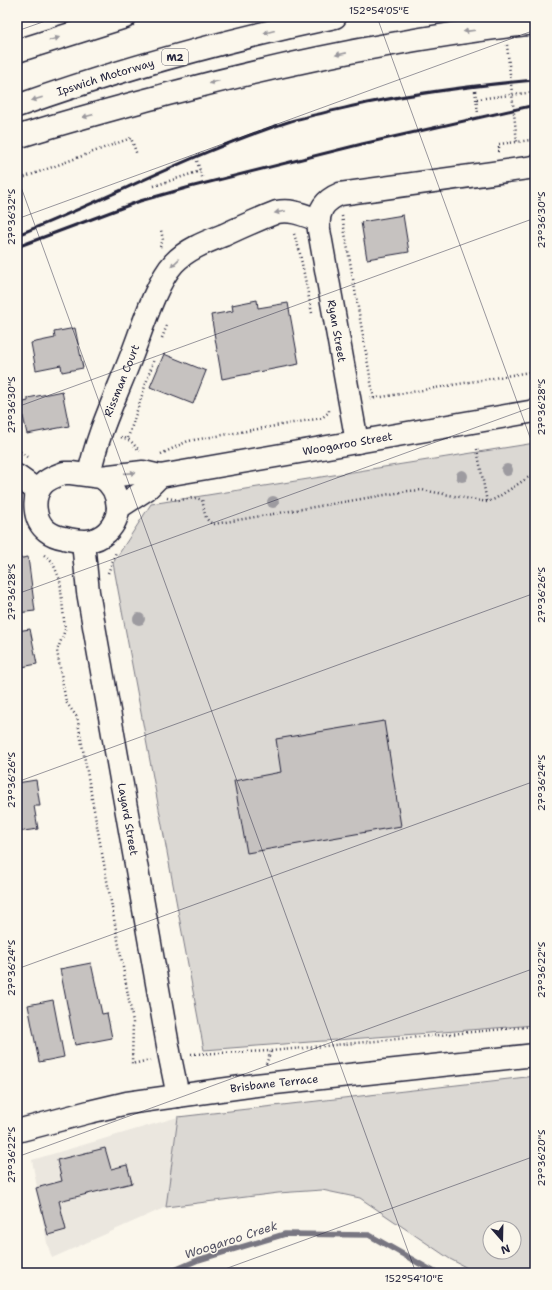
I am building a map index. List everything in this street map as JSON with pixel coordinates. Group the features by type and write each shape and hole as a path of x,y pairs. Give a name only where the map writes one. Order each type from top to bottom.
{"main road":[{"path":"17,51 125,17"},
{"name":"Ipswich Motorway","path":"17,106 178,56 335,17"},
{"path":"17,137 56,124 234,77 312,59 452,33 535,23"},
{"path":"318,220 320,211 333,197 340,194 535,167"},
{"name":"Rissman Court","path":"95,476 100,431 113,404 158,288 168,270 174,263 194,248 277,212 284,210 291,211 318,220"},
{"name":"Ryan Street","path":"318,220 357,442"},
{"name":"Woogaroo Street","path":"95,476 143,472 160,476 535,411"},
{"path":"71,472 105,479 112,487 116,496 118,508 116,519 110,529 100,537 83,542 53,535 43,527 37,515 35,499 38,491 47,480 58,475 71,472"},
{"path":"17,476 38,491"},
{"path":"118,508 147,489 160,476"},
{"name":"Layard Street","path":"83,542 88,592 178,1096"},
{"name":"Brisbane Terrace","path":"17,1132 127,1103 374,1072 535,1055"}],"path":[{"path":"506,45 517,142"},
{"path":"475,91 478,113"},
{"path":"477,99 535,92"},
{"path":"17,180 131,138 137,155"},
{"path":"493,152 499,151 499,144 535,140"},
{"path":"197,161 203,180"},
{"path":"154,186 200,171"},
{"path":"294,233 299,249 310,309 313,314"},
{"path":"535,371 350,403 329,408 329,412 322,418 188,441 156,455 164,498 179,500 196,498 202,500 206,519 208,522 214,524 408,491 422,490 487,502 495,499 535,473"},
{"path":"17,449 30,459"},
{"path":"477,449 487,502"},
{"path":"108,573 116,551"},
{"path":"271,1051 535,1026"}],"shaded area":[{"path":"535,443 535,1025 204,1050 113,563 151,504"},
{"path":"535,1076 535,1273 477,1273 450,1259 360,1198 322,1190 278,1193 166,1207 178,1117"},
{"path":"178,1117 166,1207 52,1258 47,1243 32,1160"}],"building":[{"path":"403,215 409,252 367,259 361,222"},
{"path":"257,300 258,308 288,303 299,364 222,379 211,315 233,311 232,305"},
{"path":"75,328 83,368 62,372 61,365 36,370 31,343 55,338 54,332"},
{"path":"164,354 206,371 193,404 150,387"},
{"path":"62,391 69,426 27,434 20,403 28,401 28,398"},
{"path":"28,557 35,611 17,613 17,559"},
{"path":"30,629 37,664 17,668 17,631"},
{"path":"384,721 401,826 247,853 234,781 281,772 276,739"},
{"path":"36,780 40,806 34,806 38,829 17,832 17,783"},
{"path":"91,963 102,1014 107,1013 112,1038 75,1045 60,969"},
{"path":"53,1000 64,1057 39,1062 28,1005"},
{"path":"105,1148 111,1169 127,1165 132,1183 59,1201 66,1230 48,1235 36,1188 62,1181 57,1160"}],"waterway":[{"name":"Woogaroo Creek","path":"168,1273 198,1260 285,1234 369,1235 436,1273"}],"railway":[{"path":"17,235 221,146 291,121 367,103 409,95 535,80"},
{"path":"17,247 140,201 190,187 362,144 535,105"}]}
